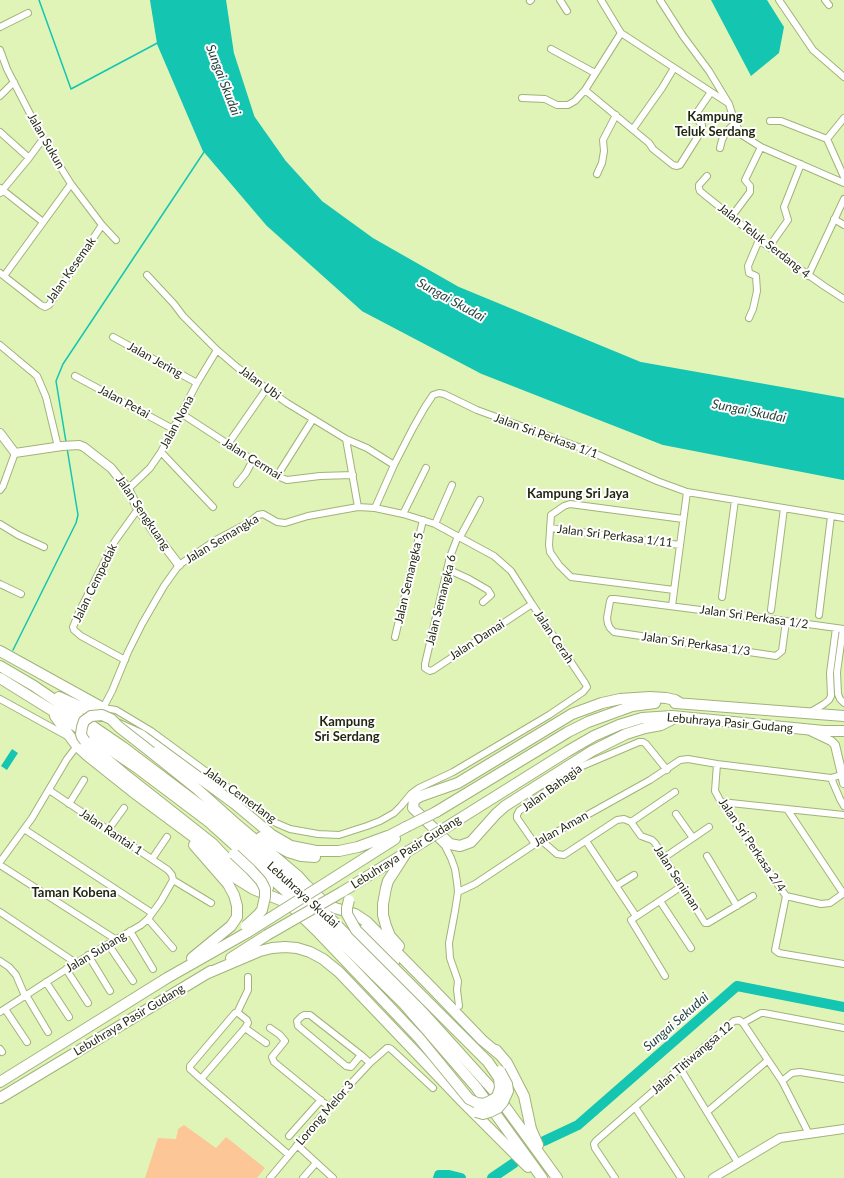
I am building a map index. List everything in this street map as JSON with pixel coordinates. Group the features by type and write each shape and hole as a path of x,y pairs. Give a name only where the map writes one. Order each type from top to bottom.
{"highway":[{"path":"1,652 103,708"},
{"name":"Lebuhraya Skudai","path":"0,666 34,686 123,747 205,809 313,902 418,1007 493,1090 556,1178"},
{"name":"Lebuhraya Skudai","path":"0,678 48,707 136,767 209,822 329,930 409,1010 476,1087 540,1178"},
{"path":"34,686 141,735 235,804 272,835 287,844 302,849 316,851 339,851 358,847 408,828"},
{"path":"677,717 661,725 626,734 592,751 505,806 471,842 460,846 450,844 413,808 414,800 421,796 458,783 572,714 602,703 620,699 650,697 666,698 680,703"},
{"name":"Lebuhraya Pasir Gudang","path":"0,1082 247,929 329,881 408,828 568,732 588,722 632,706 653,703 680,703 844,716"},
{"path":"48,707 78,742 105,770 199,842 237,879 253,889 288,903 319,933 419,1038 469,1099 477,1103 484,1104 497,1097 500,1088 499,1078 488,1062 356,930 347,914 349,900 354,893 378,870"},
{"path":"92,712 103,708"},
{"path":"78,742 82,737 81,734 84,721 91,716 102,715 111,719 236,820 298,876 323,901 335,908 355,914 366,922 434,989 482,1040 500,1054"},
{"name":"Lebuhraya Pasir Gudang","path":"0,1098 206,974 267,935 342,892 568,751 619,725 642,718 677,717 807,730 844,731"},
{"path":"78,742 123,774 213,844 242,875 253,882 285,895 300,904"},
{"path":"78,742 178,810 252,870 261,881 265,890 265,897 262,910 247,929"},
{"path":"236,820 262,838 288,852 315,858 349,854 369,847 388,836"},
{"path":"167,978 224,934 237,917 237,906 234,895 228,884 179,827"},
{"path":"406,852 388,881 386,888 383,904 383,915 390,936 459,1006 507,1063 524,1096 531,1129 545,1163"},
{"path":"206,974 260,951 285,947 297,948 310,952 323,959 339,972 380,1012 464,1102 476,1112 483,1114 498,1108 503,1102 508,1091 507,1084 501,1071 408,978 361,924 351,918 334,913 313,902"},
{"path":"339,972 463,1102 540,1178"}],"street":[{"path":"560,0 567,11"},
{"path":"601,0 620,33 729,104"},
{"path":"660,0 683,36 709,71 729,104 735,123 742,135 761,147 844,182"},
{"path":"779,0 813,50 844,77"},
{"path":"0,27 28,13"},
{"path":"522,98 545,99 557,105 568,105 575,101 585,90 620,33"},
{"path":"551,49 595,73"},
{"name":"Jalan Sukun","path":"0,50 7,69 43,139 72,184 102,225 116,240"},
{"path":"633,129 674,68"},
{"path":"0,96 14,82"},
{"path":"585,90 633,129 649,143 653,149 673,165 677,166 680,165 702,130 702,125 697,120 696,116 711,92"},
{"path":"597,174 602,163 604,151 603,140 616,115"},
{"path":"827,140 844,118"},
{"path":"770,121 780,121 827,140 844,177"},
{"path":"720,148 726,132 735,123"},
{"path":"0,132 29,158"},
{"path":"43,139 29,158 1,190 43,222"},
{"path":"732,216 750,192 750,186 745,180 761,147"},
{"path":"769,247 788,220 784,207 801,164"},
{"name":"Jalan Teluk Serdang 4","path":"707,176 699,185 700,191 732,216 759,240 808,276 844,299"},
{"path":"2,274 72,184"},
{"path":"808,276 844,199"},
{"path":"834,219 844,225"},
{"name":"Jalan Kesemak","path":"2,274 40,305 45,307 49,305 102,225"},
{"path":"749,318 757,291 756,276 749,273 748,266 759,240"},
{"name":"Jalan Ubi","path":"147,275 183,316 217,350 238,368 287,403 394,465"},
{"name":"Jalan Jering","path":"114,338 197,383"},
{"path":"0,345 37,376 46,397 60,446"},
{"name":"Jalan Nona","path":"128,488 150,468 161,452 197,383 217,350"},
{"name":"Jalan Petai","path":"75,376 173,429"},
{"path":"228,444 267,388"},
{"name":"Jalan Sri Perkasa 1/1","path":"394,465 417,420 433,395 439,393 477,410 587,450 657,481 687,492"},
{"name":"Jalan Cermai","path":"182,414 277,476 287,480 320,476 353,476"},
{"path":"277,476 313,419"},
{"path":"0,433 15,453 3,486 0,490"},
{"path":"346,438 358,507"},
{"name":"Jalan Sengkuang","path":"15,453 60,446 78,445 84,447 111,468 128,488 138,509 179,566"},
{"path":"161,452 213,507"},
{"path":"237,484 246,473 253,460"},
{"path":"375,508 394,465"},
{"path":"403,514 426,468"},
{"path":"435,524 452,485"},
{"path":"672,606 687,492 844,518"},
{"name":"Jalan Semangka 6","path":"425,664 450,557 459,537 480,500"},
{"path":"722,597 735,500"},
{"path":"674,590 571,577 559,565 550,552 551,515 564,506 570,504 683,520"},
{"name":"Jalan Semangka","path":"103,708 142,624 164,586 179,566 216,540 248,523 258,515 263,514 277,522 285,523 308,516 358,507 375,508 403,514 435,524 494,556 511,571 521,588"},
{"path":"771,610 784,508"},
{"name":"Jalan Cempedak","path":"125,660 81,636 74,630 74,627 80,610 115,541 138,509"},
{"path":"819,615 831,516"},
{"name":"Jalan Semangka 5","path":"395,637 423,520"},
{"path":"0,524 18,535 44,547"},
{"name":"Jalan Sri Perkasa 1/11","path":"550,528 680,545"},
{"path":"447,569 488,590 491,595 483,602"},
{"path":"0,584 21,594"},
{"name":"Jalan Cerah","path":"521,588 587,687"},
{"name":"Jalan Sri Perkasa 1/2","path":"612,599 615,598 844,629"},
{"name":"Jalan Sri Perkasa 1/3","path":"612,599 610,601 607,618 610,628 614,632 776,656 782,651 786,621"},
{"name":"Jalan Damai","path":"425,664 425,668 430,671 433,670 532,604"},
{"path":"807,714 824,704 832,696 830,673 836,628"},
{"path":"844,629 837,672 838,694 844,703"},
{"name":"Jalan Cemerlang","path":"103,708 116,710 151,730 276,823 290,829 318,834 339,835 380,821 394,813 411,794 419,788 453,772 549,715 583,692 587,687"},
{"path":"0,699 78,742 49,790 0,863 115,940"},
{"path":"807,730 835,744 844,784"},
{"name":"Jalan Bahagia","path":"538,842 517,818 519,811 580,767 639,742 643,742 666,770"},
{"name":"Jalan Aman","path":"458,892 475,884 538,842 650,780 680,760 688,759 717,764"},
{"path":"717,764 831,778 842,775"},
{"name":"Jalan Sri Perkasa 2/4","path":"717,764 715,791 786,896 776,950 779,953 844,964"},
{"path":"831,778 844,806"},
{"path":"69,804 84,780"},
{"name":"Jalan Rantai 1","path":"49,790 168,870 172,877 211,903"},
{"path":"538,842 557,854 564,855 618,820 624,819 631,822 675,792"},
{"path":"721,802 844,814"},
{"path":"401,806 410,811 445,846 455,869 458,892 449,943 450,958 458,981 457,990 459,1006"},
{"path":"108,830 124,808"},
{"path":"786,896 821,904 830,904 844,893 787,809"},
{"path":"676,814 693,838"},
{"name":"Jalan Seniman","path":"631,822 641,836 652,840 655,843 707,924 753,896"},
{"path":"665,858 709,827"},
{"path":"24,828 150,916 173,948"},
{"path":"152,859 167,837"},
{"path":"586,841 616,886 665,976"},
{"path":"707,856 737,906"},
{"path":"616,886 634,875"},
{"name":"Jalan Subang","path":"3,1010 88,955 141,925 161,901 172,877"},
{"path":"633,919 682,886"},
{"path":"660,901 691,948"},
{"path":"0,912 76,963"},
{"path":"130,931 153,969"},
{"path":"108,944 132,981"},
{"path":"88,955 110,991"},
{"path":"0,961 9,967 16,975 26,996 48,1032"},
{"path":"66,969 88,1003"},
{"path":"201,1079 248,1024 247,1020 238,1012 237,1013 248,990 248,977"},
{"path":"46,982 69,1016"},
{"path":"3,1010 27,1042"},
{"name":"Lorong Melor 3","path":"237,1013 190,1068 290,1155 329,1107 370,1063 389,1048 433,1088"},
{"name":"Jalan Titiwangsa 12","path":"615,1178 595,1148 594,1144 596,1140 734,1021 739,1020 743,1023 761,1013 764,1013 844,1028"},
{"path":"361,1055 351,1067 346,1066 298,1026 297,1021 304,1015 310,1015 361,1055 370,1063"},
{"path":"743,1023 782,1081 809,1134"},
{"path":"246,1028 266,1043"},
{"path":"270,1028 280,1035 285,1041 272,1057 274,1062 329,1107"},
{"path":"707,1112 768,1061"},
{"path":"680,1068 738,1163"},
{"path":"782,1081 792,1073 800,1072 844,1079"},
{"path":"289,1136 320,1100"},
{"path":"635,1107 680,1178"},
{"path":"713,1178 780,1138 844,1129"},
{"path":"297,1145 330,1177"},
{"path":"270,1178 290,1155"},
{"path":"303,1178 316,1163"}],"shaded area":[{"path":"184,1125 216,1148 226,1137 265,1168 257,1178 145,1178 158,1138 176,1139 178,1129"}],"water":[{"name":"Sungai Skudai","path":"155,0 221,0 229,54 250,119 281,163 319,205 370,242 456,291 640,367 844,403 844,475 664,440 483,369 365,307 270,222 207,148 162,43"},
{"path":"711,0 767,0 784,27 779,53 751,76"},
{"path":"12,749 18,753 7,770 1,766"}],"waterway":[{"path":"39,0 71,89 163,40"},
{"path":"155,0 162,43 207,148 270,222 365,307 483,369 664,440 844,475"},
{"name":"Sungai Skudai","path":"221,0 229,54 250,119 281,163 319,205 370,242 456,291 640,367 844,403"},
{"path":"66,442 56,381 63,364 208,146"},
{"path":"13,650 76,523 78,515 67,448"},
{"name":"Sungai Sekudai","path":"544,1141 578,1125 737,986 844,1007"},
{"name":"Sungai Sekudai","path":"492,1178 514,1163"},
{"name":"Sungai Sekudai","path":"438,1178 439,1175 449,1175 461,1178"}],"district":[{"name":"Kampung Teluk Serdang","path":"715,124"},
{"name":"Kampung Sri Jaya","path":"578,494"},
{"name":"Kampung Sri Serdang","path":"347,730"},
{"name":"Taman Kobena","path":"74,893"}]}
